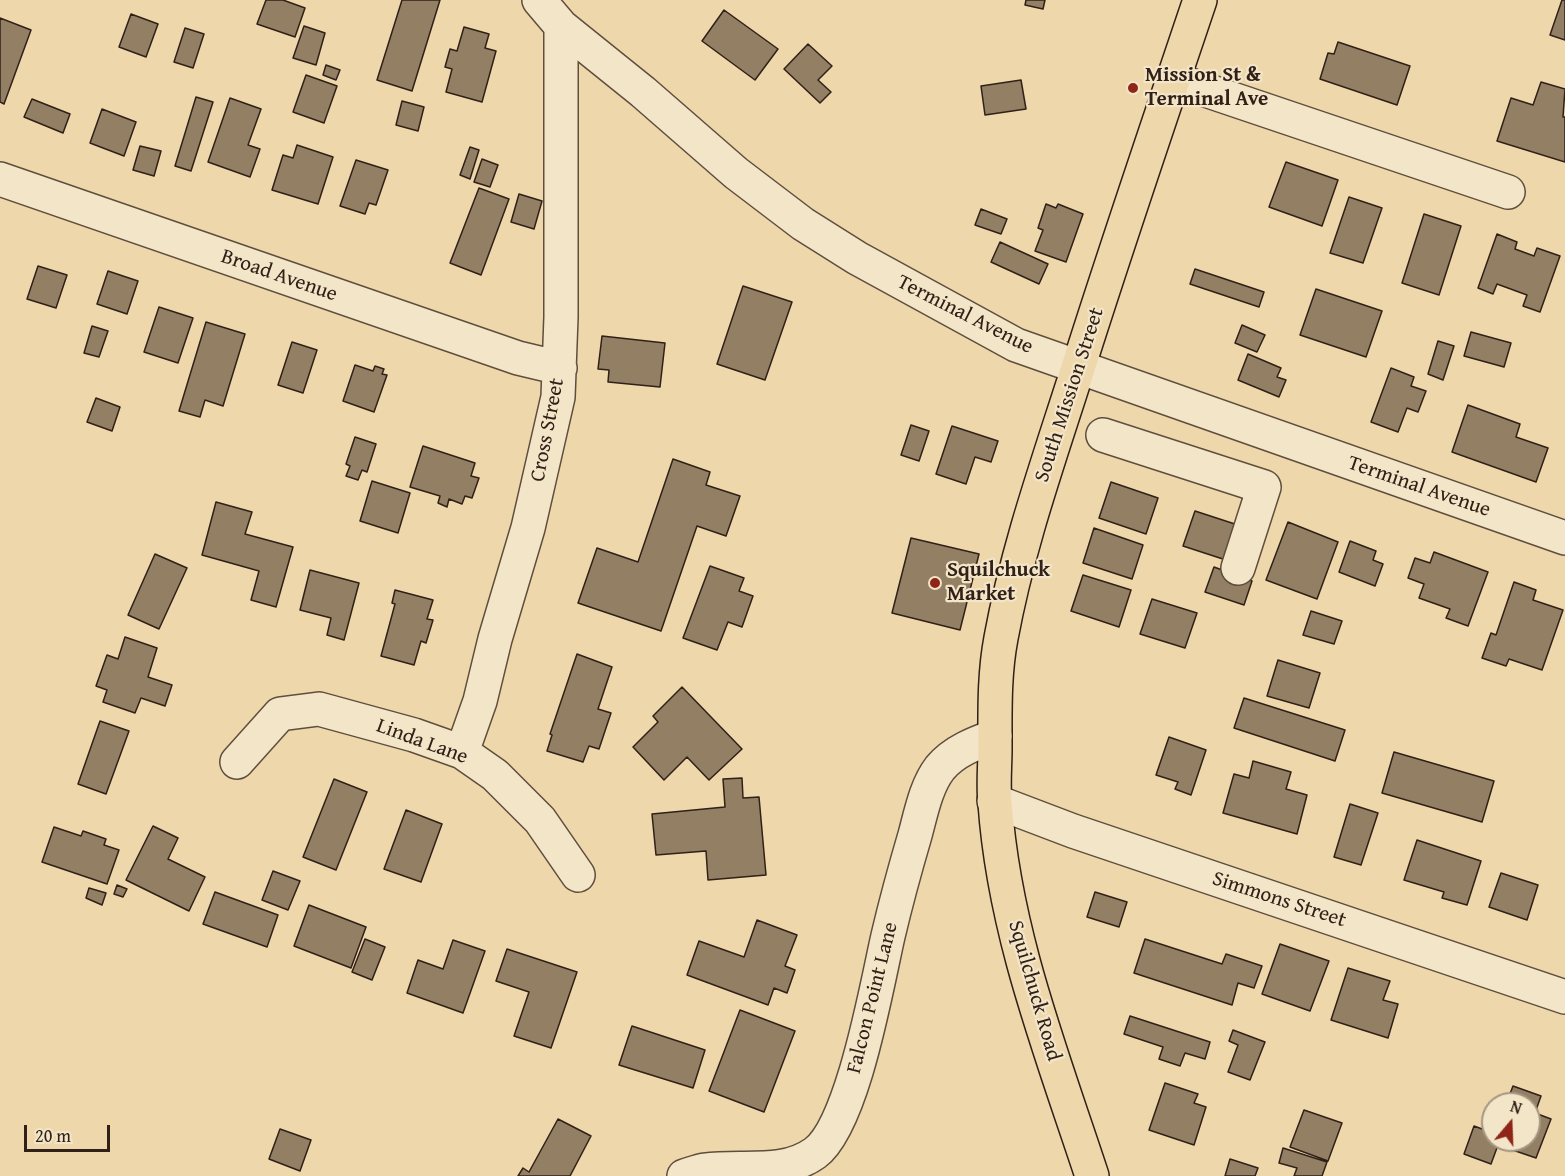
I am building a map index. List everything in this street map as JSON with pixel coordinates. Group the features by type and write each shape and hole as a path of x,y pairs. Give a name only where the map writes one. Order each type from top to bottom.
{"main road":[{"name":"South Mission Street","path":"994,801 995,690 1001,641 1014,577 1078,368 1200,0"},
{"name":"Squilchuck Road","path":"994,801 1000,858 1024,970 1092,1176"}],"street":[{"name":"Terminal Avenue","path":"550,9 736,173 803,224 857,258 1016,345 1565,538"},
{"name":"Cross Street","path":"462,752 480,701 495,639 528,528 558,397 560,368 550,9"},
{"path":"1173,80 1508,192"},
{"name":"Broad Avenue","path":"0,179 507,354 560,368"},
{"path":"1213,471 1229,421"},
{"path":"1103,435 1264,487 1238,568"},
{"name":"Linda Lane","path":"237,762 280,714 320,709 414,735 462,752 495,775 540,820 578,875"},
{"name":"Falcon Point Lane","path":"684,1176 705,1170 792,1167 817,1153 835,1128 851,1088 871,1016 888,936 927,793 941,767 965,748 995,736"},
{"name":"Simmons Street","path":"994,801 1073,831 1565,997"}],"building":[{"path":"266,0 283,0 305,8 295,37 257,24"},
{"path":"402,0 440,0 412,91 377,80"},
{"path":"1026,0 1045,0 1043,9 1025,5"},
{"path":"1562,0 1565,0 1565,40 1550,35"},
{"path":"724,10 778,49 755,80 702,41"},
{"path":"131,14 158,24 146,57 119,47"},
{"path":"0,18 31,30 4,104 0,102"},
{"path":"304,26 325,33 316,65 293,58"},
{"path":"464,27 489,34 485,48 496,51 482,102 446,92 452,69 445,67 450,49 457,51"},
{"path":"185,28 204,34 193,68 174,62"},
{"path":"1338,42 1410,66 1397,105 1320,79 1328,53 1334,54"},
{"path":"808,44 832,66 818,80 831,92 820,103 784,69"},
{"path":"326,65 340,70 336,80 323,75"},
{"path":"306,75 337,86 324,123 293,112"},
{"path":"1021,80 1026,109 985,115 981,86"},
{"path":"1541,82 1565,89 1563,117 1565,117 1565,162 1497,141 1511,98 1533,105"},
{"path":"196,97 213,102 191,171 175,166"},
{"path":"230,98 261,109 248,145 260,149 250,177 208,162"},
{"path":"32,99 70,114 63,133 24,117"},
{"path":"402,101 424,107 418,131 396,125"},
{"path":"102,109 136,122 124,156 90,143"},
{"path":"297,145 333,157 318,204 272,190 283,155 293,158"},
{"path":"140,146 161,151 154,176 133,170"},
{"path":"470,147 479,150 470,179 460,175"},
{"path":"482,159 498,165 490,187 474,182"},
{"path":"356,160 388,170 376,205 369,203 365,214 340,206"},
{"path":"1286,162 1338,180 1322,226 1269,207"},
{"path":"479,188 509,199 481,275 450,263"},
{"path":"519,194 542,201 534,229 511,222"},
{"path":"1349,197 1382,208 1363,263 1330,253"},
{"path":"1046,204 1056,208 1058,204 1083,214 1066,262 1035,251 1043,230 1038,228"},
{"path":"981,209 1007,219 1001,234 975,225"},
{"path":"1424,214 1461,226 1439,295 1402,283"},
{"path":"1497,234 1517,242 1515,249 1534,256 1537,248 1560,256 1540,312 1523,306 1527,295 1497,284 1493,294 1478,288"},
{"path":"1000,242 1048,264 1039,284 991,262"},
{"path":"38,266 67,275 56,308 27,299"},
{"path":"1195,269 1264,292 1259,307 1190,284"},
{"path":"108,271 138,281 127,314 97,304"},
{"path":"743,286 792,302 765,380 717,364"},
{"path":"1316,289 1382,311 1366,357 1300,335"},
{"path":"159,307 193,318 178,363 144,352"},
{"path":"206,322 245,334 223,406 205,400 200,417 179,411"},
{"path":"1242,325 1265,335 1257,352 1235,343"},
{"path":"92,326 108,331 99,357 84,353"},
{"path":"1471,332 1511,343 1504,367 1464,356"},
{"path":"602,336 665,343 660,387 608,382 609,370 598,369"},
{"path":"1438,341 1454,346 1443,380 1428,374"},
{"path":"292,342 317,350 303,393 278,385"},
{"path":"1248,354 1281,368 1277,377 1286,380 1279,397 1238,380"},
{"path":"355,365 373,371 375,366 384,369 382,374 387,375 374,412 343,401"},
{"path":"1391,368 1414,377 1411,386 1426,391 1418,412 1407,408 1398,432 1371,422"},
{"path":"96,398 120,407 112,431 87,422"},
{"path":"1468,405 1520,424 1516,437 1548,448 1536,482 1452,452"},
{"path":"911,425 929,431 919,461 901,455"},
{"path":"952,426 998,441 991,462 975,457 966,484 936,474"},
{"path":"355,437 376,444 367,472 362,470 358,480 346,476 350,466 346,464"},
{"path":"423,446 475,463 471,476 479,478 472,498 465,496 462,504 449,499 447,507 438,503 440,496 410,487"},
{"path":"673,459 710,472 706,485 740,496 726,536 697,526 661,631 578,603 597,548 638,562"},
{"path":"372,481 410,493 398,533 360,521"},
{"path":"1111,482 1158,498 1146,534 1099,518"},
{"path":"216,502 252,512 245,534 293,547 276,607 251,600 259,571 202,555"},
{"path":"1195,511 1241,526 1229,561 1183,546"},
{"path":"1288,522 1338,542 1317,599 1266,580"},
{"path":"1094,528 1143,545 1132,579 1083,563"},
{"name":"Squilchuck Market","path":"911,538 979,554 960,630 892,613"},
{"path":"1350,541 1376,551 1373,560 1383,564 1375,586 1339,572"},
{"path":"1434,552 1488,572 1468,626 1446,618 1450,609 1419,598 1424,584 1408,578 1415,558 1430,563"},
{"path":"155,554 187,568 159,629 128,615"},
{"path":"710,566 744,578 739,591 753,596 742,627 728,622 717,650 683,638"},
{"path":"1214,567 1252,581 1244,605 1205,592"},
{"path":"310,570 359,583 344,640 327,635 331,618 300,610"},
{"path":"1083,575 1131,590 1119,627 1071,611"},
{"path":"1514,582 1536,590 1533,600 1563,610 1542,670 1509,659 1506,666 1482,658 1491,633 1496,635"},
{"path":"395,590 433,600 427,619 433,620 426,643 421,641 414,665 381,656 395,604 392,603"},
{"path":"1152,599 1197,613 1185,648 1140,634"},
{"path":"1311,611 1342,621 1334,644 1303,635"},
{"path":"125,637 157,648 148,677 172,685 165,706 141,698 135,713 103,702 107,690 96,686 107,655 118,659"},
{"path":"577,654 612,667 598,709 611,713 599,749 589,746 583,762 547,751 552,735 550,734"},
{"path":"1278,660 1320,673 1309,708 1267,696"},
{"path":"682,687 742,749 709,780 687,757 664,780 633,747 658,722 653,716"},
{"path":"1244,698 1345,730 1335,761 1234,728"},
{"path":"100,721 129,731 106,794 78,784"},
{"path":"1169,737 1206,750 1191,795 1175,789 1178,782 1156,775"},
{"path":"1394,752 1494,781 1482,822 1382,793"},
{"path":"1253,761 1291,772 1286,789 1307,795 1297,834 1223,813 1234,774 1249,778"},
{"path":"742,778 743,798 759,797 766,875 708,880 706,851 656,855 652,814 725,807 723,779"},
{"path":"334,779 367,792 336,870 303,857"},
{"path":"1350,804 1378,813 1361,865 1334,857"},
{"path":"406,810 442,824 421,882 384,869"},
{"path":"153,826 178,838 168,859 205,877 189,911 126,880"},
{"path":"54,827 81,836 83,831 106,839 104,845 119,850 107,884 42,862"},
{"path":"1417,840 1481,861 1467,905 1442,898 1444,892 1404,880"},
{"path":"273,871 300,881 288,910 262,900"},
{"path":"1501,873 1538,885 1527,920 1489,907"},
{"path":"117,885 127,889 123,897 114,894"},
{"path":"89,888 106,893 102,905 86,898"},
{"path":"215,892 278,915 267,947 203,924"},
{"path":"1095,892 1127,902 1119,927 1087,917"},
{"path":"309,905 366,927 351,968 294,946"},
{"path":"757,920 797,935 785,966 795,970 787,993 774,988 768,1005 687,975 699,941 744,957"},
{"path":"365,939 385,947 372,980 352,972"},
{"path":"1145,939 1222,964 1226,954 1262,966 1254,988 1238,983 1232,1005 1134,973"},
{"path":"453,940 485,951 463,1013 407,993 418,960 443,969"},
{"path":"1280,944 1329,961 1310,1011 1262,994"},
{"path":"507,949 577,972 551,1048 514,1036 529,992 496,981"},
{"path":"1348,968 1390,981 1383,1000 1398,1004 1388,1038 1331,1020"},
{"path":"740,1010 795,1031 764,1112 709,1091"},
{"path":"1130,1016 1210,1042 1205,1059 1185,1053 1180,1066 1159,1059 1163,1047 1124,1034"},
{"path":"632,1026 705,1050 693,1088 619,1065"},
{"path":"1233,1030 1265,1042 1250,1080 1228,1072 1238,1045 1229,1041"},
{"path":"1165,1083 1198,1094 1194,1103 1206,1107 1194,1145 1149,1130"},
{"path":"1513,1086 1530,1092 1511,1092"},
{"path":"1304,1110 1342,1123 1328,1161 1290,1147"},
{"path":"1541,1115 1551,1119 1541,1145"},
{"path":"558,1119 591,1136 570,1176 518,1176 523,1168 529,1172"},
{"path":"1474,1126 1481,1129 1481,1152 1495,1152 1491,1164 1464,1154"},
{"path":"280,1129 311,1140 300,1171 269,1159"},
{"path":"1283,1148 1327,1162 1322,1176 1294,1176 1297,1168 1279,1163"},
{"path":"1518,1152 1538,1152 1536,1158"},
{"path":"1230,1159 1258,1168 1255,1176 1225,1176"}],"place":[{"name":"Mission St & Terminal Ave","path":"1133,88"},
{"name":"Squilchuck Market","path":"935,583"}]}
